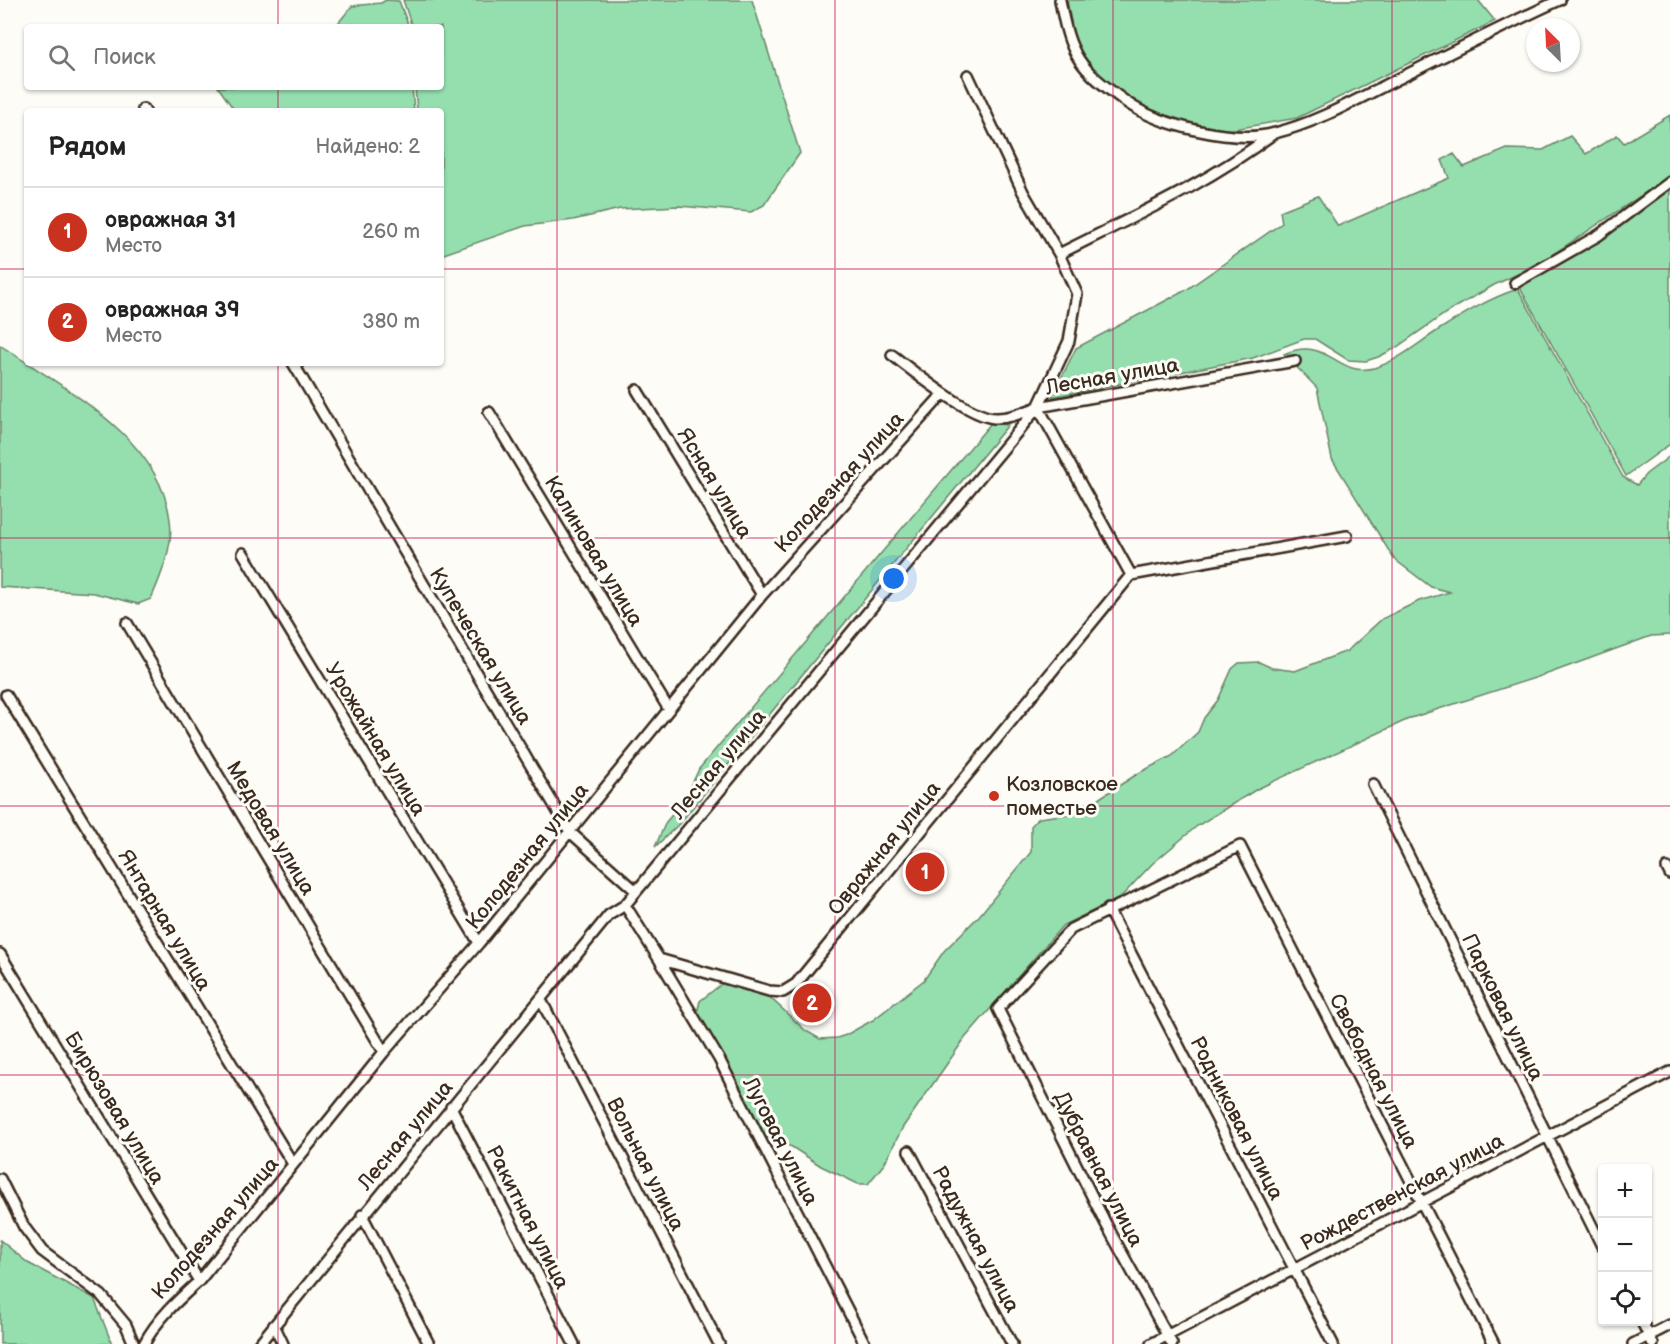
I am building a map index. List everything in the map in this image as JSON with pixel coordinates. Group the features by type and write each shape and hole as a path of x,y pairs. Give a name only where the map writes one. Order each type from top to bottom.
{"street":[{"path":"1060,0 1067,39 1072,51 1096,80 1138,110 1180,126 1222,135 1273,134"},
{"path":"1059,254 1232,165 1273,134 1320,117 1560,0"},
{"path":"892,355 942,394 992,418 1017,416 1038,407 1069,341 1077,294 1059,254 1023,192 968,75"},
{"path":"1515,283 1599,235 1670,182"},
{"name":"Лесная улица","path":"259,1344 609,915 625,905 1038,407 1295,361"},
{"name":"Купеческая улица","path":"295,366 570,832 636,891"},
{"name":"Ясная улица","path":"637,390 762,595"},
{"name":"Колодезная улица","path":"144,1344 151,1331 171,1307 199,1281 384,1052 479,943 762,595 942,394"},
{"path":"1038,407 1131,575 1347,536"},
{"name":"Калиновая улица","path":"489,412 668,708"},
{"name":"Урожайная улица","path":"243,553 479,943"},
{"name":"Овражная улица","path":"659,958 769,991 783,992 796,984 1131,575"},
{"name":"Медовая улица","path":"127,623 384,1052"},
{"name":"Янтарная улица","path":"6,695 293,1164"},
{"name":"Парковая улица","path":"1373,784 1598,1237"},
{"name":"Свободная улица","path":"1108,909 1240,846 1420,1203 1494,1344"},
{"path":"625,905 659,958"},
{"name":"Дубравная улица","path":"1108,909 1071,929 998,1009 1106,1224 1169,1340"},
{"name":"Родниковая улица","path":"1108,909 1333,1344"},
{"name":"Бирюзовая улица","path":"0,954 199,1281"},
{"name":"Луговая улица","path":"659,958 719,1059 865,1344"},
{"name":"Вольная улица","path":"541,1000 719,1344"},
{"name":"Рождественская улица","path":"1151,1344 1169,1340 1295,1269 1670,1072"},
{"name":"Ракитная улица","path":"451,1107 574,1344"},
{"name":"Радужная улица","path":"909,1151 1012,1344"},
{"path":"0,1179 24,1227 42,1251 101,1295 126,1325 135,1344"},
{"path":"362,1215 429,1344"},
{"path":"274,1325 283,1344"},
{"path":"1633,1344 1651,1340 1670,1325"},
{"path":"1643,1326 1651,1340"}],"green space":[{"path":"386,0 399,1 408,24 337,24 352,6 381,3"},
{"path":"403,0 752,0 800,153 764,205 751,212 679,206 620,209 573,220 525,226 444,254 444,108 417,108 415,90 444,90 444,24 411,24"},
{"path":"1067,0 1478,0 1495,21 1297,118 1223,131 1183,122 1139,105 1100,78 1076,50"},
{"path":"220,90 412,90 414,108 233,108"},
{"path":"1670,115 1670,176 1537,265 1494,285 1378,357 1366,361 1348,360 1315,339 1304,339 1253,358 1052,397 1076,348 1186,290 1282,223 1280,211 1318,196 1338,226 1449,178 1442,160 1454,154 1464,167 1507,149 1543,150 1570,136 1586,154 1617,135 1624,143"},
{"path":"1670,187 1670,444 1626,476 1516,281"},
{"path":"1518,289 1623,477 1637,485 1646,474 1670,456 1670,635 1651,636 1550,673 1411,718 1257,789 1197,826 1152,864 1120,898 1063,925 965,1038 903,1127 884,1164 868,1184 858,1184 821,1166 792,1147 765,1137 743,1101 731,1069 709,1038 697,1013 700,1001 724,982 765,993 806,1031 820,1039 846,1035 873,1020 924,980 944,951 979,916 1031,852 1031,826 1039,818 1076,813 1139,773 1172,756 1198,732 1204,718 1218,700 1232,669 1239,663 1259,662 1272,668 1295,671 1347,651 1382,619 1419,601 1450,592 1431,587 1394,559 1332,459 1317,388 1284,354 1299,350 1312,350 1350,367 1374,368 1398,357 1476,307"},
{"path":"0,345 24,361 24,366 32,366 78,397 128,439 148,463 162,490 171,530 166,560 151,599 138,604 94,593 0,587"},
{"path":"991,423 1008,425 680,823 655,847 666,822 684,801 699,769"},
{"path":"0,1240 28,1263 94,1298 112,1344 0,1344"}],"place":[{"name":"Козловское поместье","path":"994,796"},
{"name":"овражная 31","path":"925,872"},
{"name":"овражная 39","path":"812,1003"}]}
